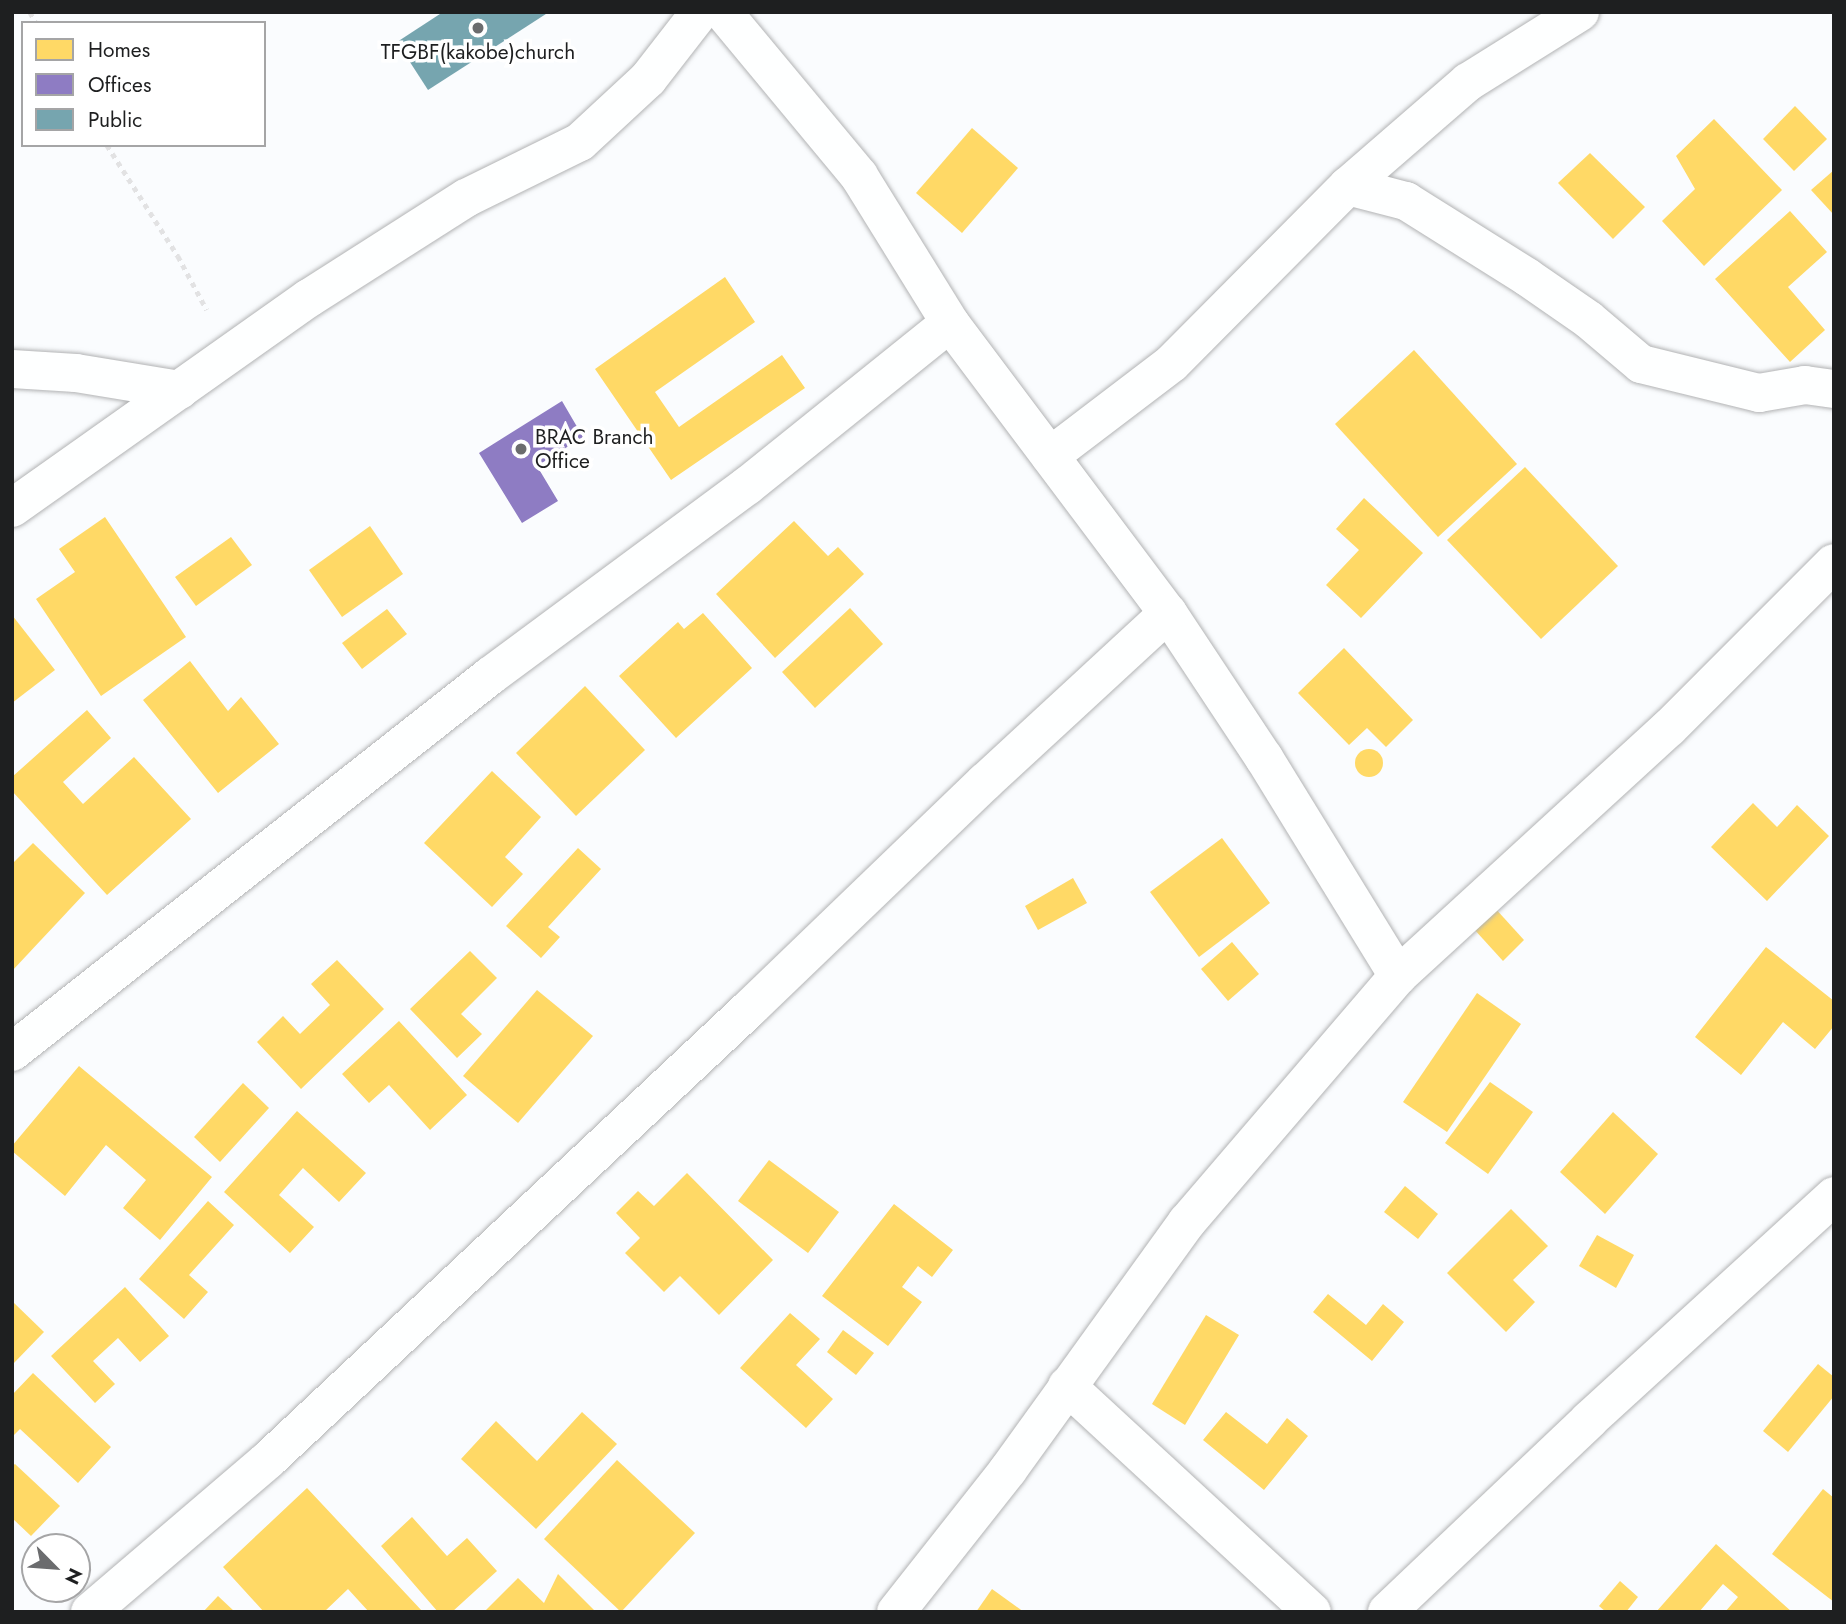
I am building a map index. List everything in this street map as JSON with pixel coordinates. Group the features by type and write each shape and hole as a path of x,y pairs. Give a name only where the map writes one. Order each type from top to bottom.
{"street":[{"path":"12,509 309,298 466,198 580,142 648,79 700,12"},
{"path":"723,12 859,176 950,323 1168,613 1264,758 1398,976"},
{"path":"1050,456 1172,363 1348,186 1468,82 1580,12"},
{"path":"1348,186 1406,201 1527,277 1589,320 1641,364 1759,393 1805,385 1834,388"},
{"path":"12,1052 490,676 747,486 950,323"},
{"path":"12,369 76,373 180,390"},
{"path":"896,1612 1008,1470 1187,1222 1398,976 1669,728 1834,563"},
{"path":"90,1612 268,1460 740,1017 985,782 1168,613"},
{"path":"1387,1612 1588,1420 1834,1196"},
{"path":"1067,1386 1312,1612"}],"path":[{"path":"108,147 178,256 230,355"}],"building: Homes":[{"path":"1795,106 1827,139 1794,171 1763,139"},
{"path":"1714,119 1782,190 1704,266 1662,221 1695,189 1676,156"},
{"path":"972,128 1018,168 962,233 916,193"},
{"path":"1590,153 1645,207 1613,239 1558,183"},
{"path":"1834,170 1834,215 1811,190"},
{"path":"1790,211 1827,252 1788,287 1825,330 1790,362 1715,279"},
{"path":"725,277 755,322 655,392 679,427 782,355 805,388 671,480 595,369"},
{"path":"1414,350 1517,464 1438,537 1335,424"},
{"path":"1525,467 1618,566 1541,639 1447,540"},
{"path":"1364,498 1423,553 1361,618 1326,585 1359,550 1336,529"},
{"path":"105,517 186,637 101,696 36,599 75,572 59,549"},
{"path":"794,521 828,556 838,547 864,574 775,658 716,594"},
{"path":"370,526 403,574 342,617 309,570"},
{"path":"231,537 252,565 196,606 175,577"},
{"path":"850,608 883,644 815,708 782,672"},
{"path":"387,609 407,634 362,669 342,643"},
{"path":"703,613 752,668 676,738 619,676 678,622 684,629"},
{"path":"12,615 55,670 12,703"},
{"path":"1344,648 1413,720 1386,747 1367,728 1349,745 1298,693"},
{"path":"190,661 228,711 241,697 279,744 218,793 143,700"},
{"path":"585,686 645,750 576,816 516,753"},
{"path":"87,710 111,738 63,782 83,804 134,757 191,819 107,895 12,791 12,777"},
{"path":"1369,749 1379,753 1383,763 1379,773 1369,777 1359,773 1355,763 1359,753"},
{"path":"492,771 541,817 505,857 523,874 492,907 424,843"},
{"path":"1753,803 1777,827 1797,805 1829,836 1767,901 1711,847"},
{"path":"1222,838 1270,903 1199,957 1150,892"},
{"path":"33,843 85,893 12,971 12,864"},
{"path":"578,848 601,869 548,927 560,937 541,958 506,926"},
{"path":"1073,878 1087,903 1038,930 1025,906"},
{"path":"1494,907 1524,940 1503,961 1473,928"},
{"path":"1232,942 1259,974 1228,1001 1201,969"},
{"path":"1766,947 1834,1001 1834,1026 1815,1049 1783,1022 1741,1075 1695,1037"},
{"path":"470,951 497,978 461,1014 482,1034 457,1058 410,1009"},
{"path":"337,960 384,1009 301,1089 257,1042 283,1016 300,1034 330,1005 311,984"},
{"path":"537,990 593,1036 518,1123 463,1076"},
{"path":"1477,993 1521,1024 1447,1132 1403,1102"},
{"path":"399,1021 467,1095 430,1130 389,1085 369,1103 342,1074"},
{"path":"79,1066 212,1177 160,1240 123,1208 146,1180 106,1145 65,1196 12,1151 12,1146"},
{"path":"1490,1082 1533,1112 1488,1174 1445,1143"},
{"path":"243,1083 269,1108 220,1162 194,1137"},
{"path":"297,1111 366,1173 339,1202 303,1168 279,1195 314,1227 290,1253 224,1192"},
{"path":"1613,1112 1658,1154 1605,1214 1560,1172"},
{"path":"769,1160 839,1212 808,1253 738,1201"},
{"path":"687,1173 773,1260 719,1315 680,1276 664,1292 625,1253 640,1238 616,1213 638,1191 654,1206"},
{"path":"1405,1186 1438,1214 1418,1239 1384,1212"},
{"path":"208,1201 234,1225 189,1275 208,1292 184,1319 139,1279"},
{"path":"894,1204 953,1250 932,1277 918,1266 902,1287 922,1302 888,1346 822,1296"},
{"path":"1511,1209 1548,1246 1513,1280 1535,1302 1506,1332 1447,1273"},
{"path":"1597,1235 1634,1255 1616,1288 1579,1266"},
{"path":"125,1287 169,1336 140,1362 118,1338 93,1361 115,1384 95,1403 51,1356"},
{"path":"1328,1294 1366,1325 1383,1304 1404,1322 1372,1361 1313,1312"},
{"path":"12,1301 44,1332 12,1365"},
{"path":"790,1313 820,1339 796,1365 833,1399 806,1428 740,1368"},
{"path":"1206,1315 1239,1335 1185,1425 1152,1404"},
{"path":"843,1330 874,1353 856,1375 827,1352"},
{"path":"1818,1364 1834,1377 1834,1396 1788,1452 1763,1431"},
{"path":"33,1373 111,1447 78,1483 20,1429 12,1437 12,1395"},
{"path":"582,1412 617,1444 536,1529 461,1459 496,1421 537,1461"},
{"path":"1226,1412 1267,1444 1287,1418 1308,1436 1264,1490 1203,1440"},
{"path":"617,1460 695,1533 621,1612 544,1539"},
{"path":"15,1464 60,1506 34,1533 28,1533 12,1518 12,1466"},
{"path":"307,1488 423,1612 369,1612 348,1589 324,1612 264,1612 223,1567"},
{"path":"1823,1489 1834,1498 1834,1602 1772,1554"},
{"path":"412,1517 447,1556 467,1538 497,1571 452,1612 438,1612 381,1546"},
{"path":"1716,1544 1792,1612 1725,1612 1738,1597 1723,1584 1699,1612 1656,1612"},
{"path":"558,1574 596,1612 484,1612 518,1578 544,1603"},
{"path":"1620,1581 1638,1597 1626,1612 1606,1612 1599,1606"},
{"path":"992,1589 1024,1612 976,1612"},
{"path":"218,1596 235,1612 203,1612"}],"building: Offices":[{"path":"562,401 583,437 537,466 558,501 522,523 479,453"}],"building: Public":[{"path":"443,12 549,12 428,90 397,42"}],"place":[{"name":"TFGBF(kakobe)church","path":"478,28"},
{"name":"BRAC Branch Office","path":"521,449"}]}
